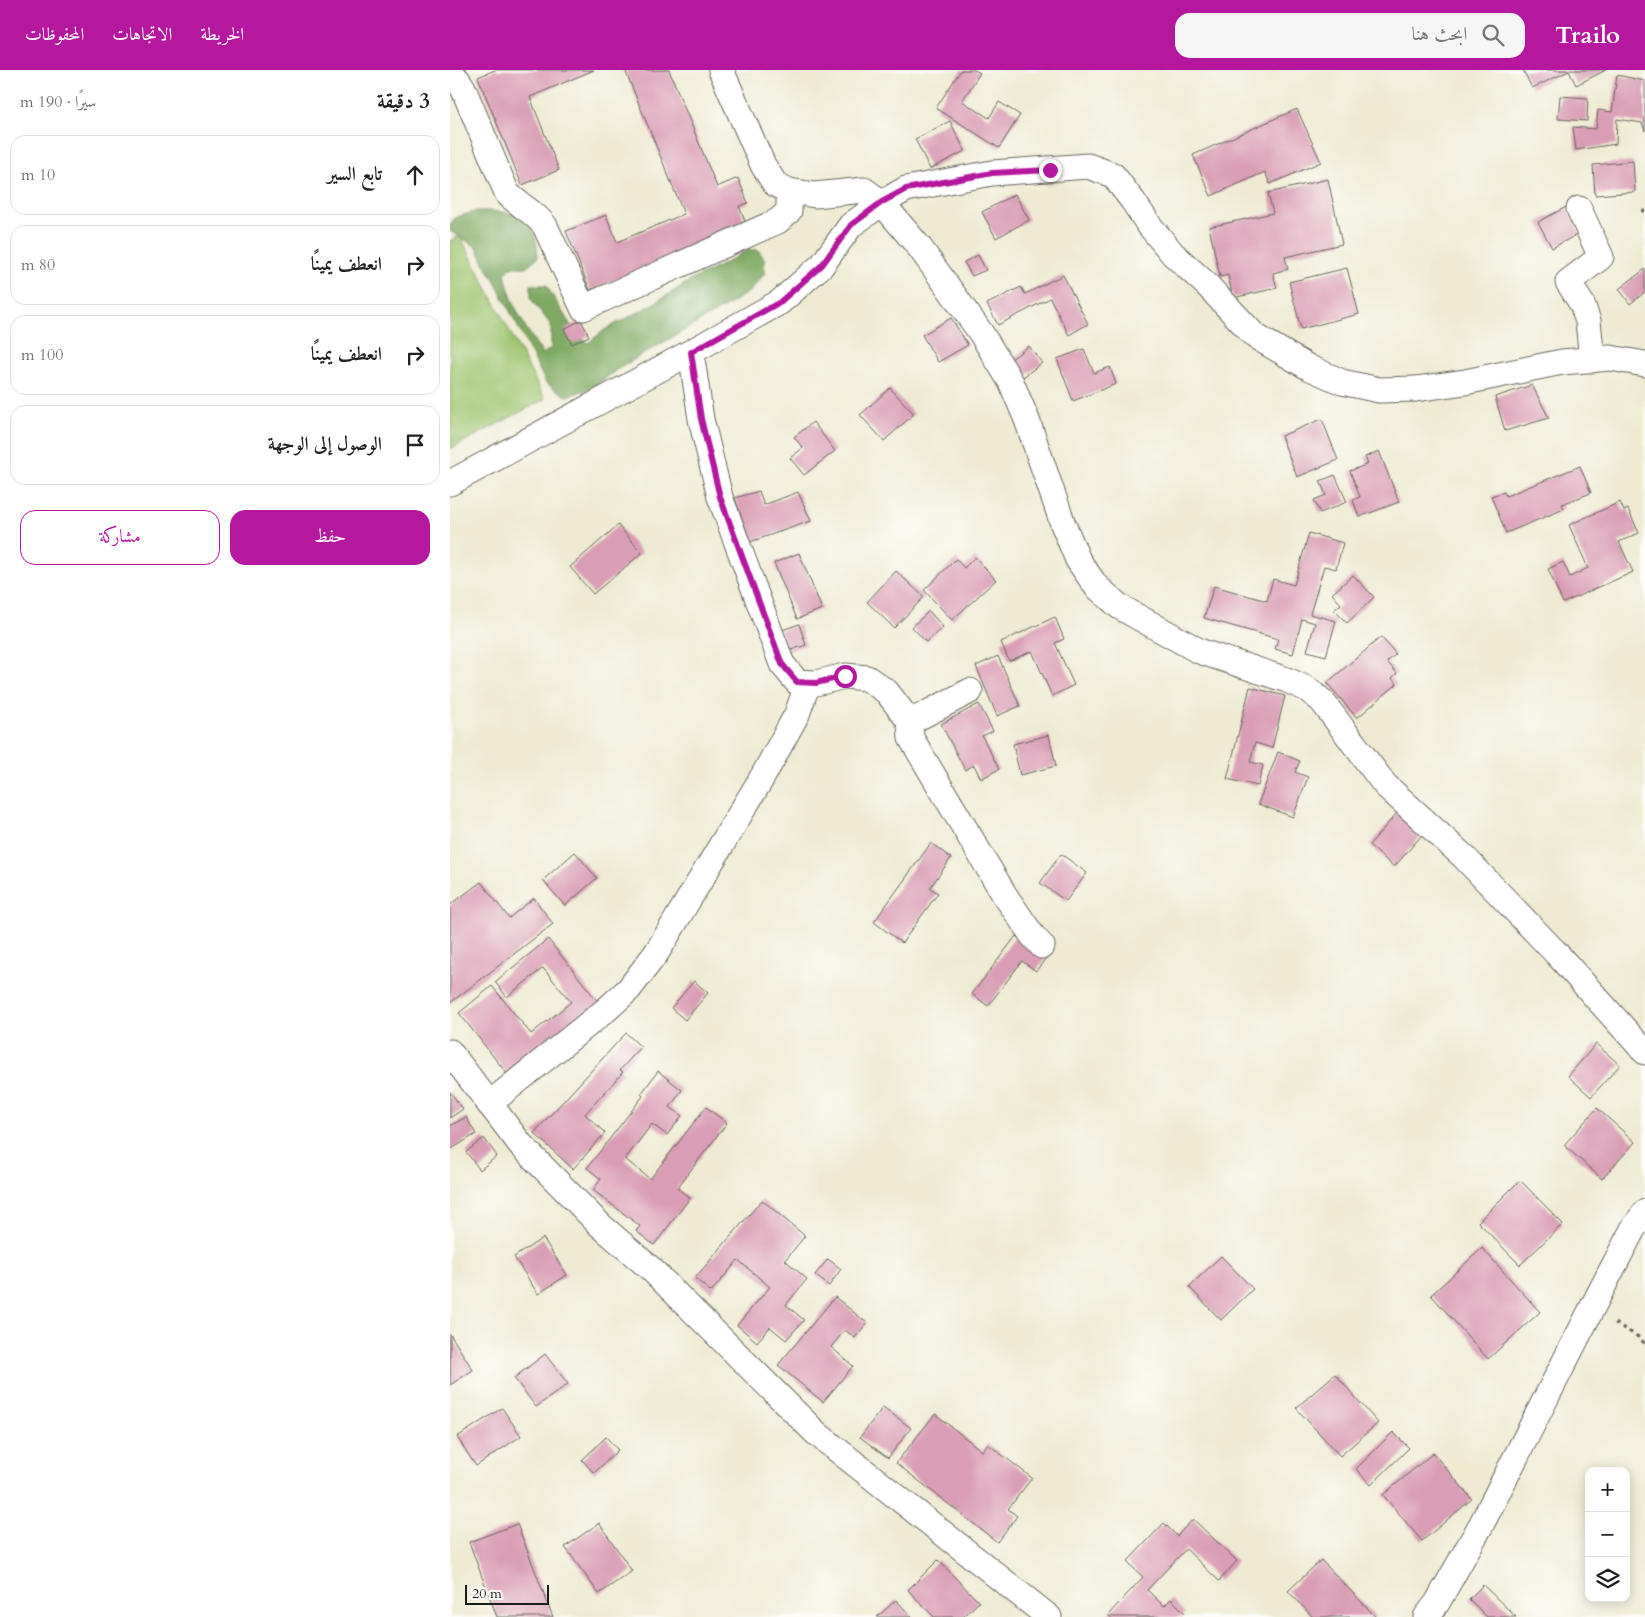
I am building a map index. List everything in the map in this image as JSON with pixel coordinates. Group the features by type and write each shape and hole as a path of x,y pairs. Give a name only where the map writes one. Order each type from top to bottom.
{"street":[{"path":"721,70 763,165 775,184 789,191 815,195 864,190 882,202 920,248 1011,382 1030,428 1078,560 1096,586 1120,608 1199,651 1287,680 1307,689 1322,701 1385,785 1471,864 1557,954 1645,1052"},
{"path":"450,77 457,78 463,88 507,193 538,217 545,226 583,308 778,221 789,211 789,191"},
{"path":"450,483 780,302 822,265 851,225 882,202 906,189 992,173 1088,166 1113,175 1149,226 1173,254 1207,285 1255,336 1308,367 1342,382 1379,390 1416,389 1465,382 1562,362 1610,358 1645,364"},
{"path":"1579,209 1601,257 1568,282 1582,304 1588,321 1592,360"},
{"path":"691,352 701,419 720,497 782,664 797,682 816,683 845,676 867,678 887,692 910,722 911,738 1004,894 1032,935 1042,946"},
{"path":"489,1104 629,989 657,952 763,776 797,714 808,683"},
{"path":"910,722 970,691"},
{"path":"450,1052 521,1145 600,1225 651,1269 816,1433 1049,1617"},
{"path":"1426,1617 1438,1603 1482,1525 1633,1229 1645,1212"}],"path":[{"path":"1590,1312 1620,1325 1645,1344"}],"green space":[{"path":"478,211 502,212 517,216 530,226 534,233 538,257 526,267 511,267 505,274 511,296 520,316 543,354 551,348 551,325 531,299 531,285 546,285 576,334 588,343 606,329 747,250 758,250 764,258 765,273 750,291 728,305 621,367 590,389 566,396 546,383 477,247 450,231 450,224 456,217"},
{"path":"460,236 545,399 450,449 450,241"}],"building":[{"path":"495,70 594,70 530,97 559,170 522,185 478,77"},
{"path":"625,70 669,70 717,187 738,178 748,203 739,206 747,226 590,290 566,231 606,215 617,242 684,214"},
{"path":"961,70 975,70 980,73 962,101 989,118 999,102 1020,115 999,148 936,108"},
{"path":"1523,70 1606,70 1576,85 1569,71 1532,88"},
{"path":"1617,75 1645,81 1645,131 1642,123 1617,119 1616,144 1576,150 1573,127 1596,129 1598,110 1612,112"},
{"path":"1560,96 1588,98 1587,121 1558,119"},
{"path":"1297,109 1321,162 1270,184 1265,172 1211,196 1193,155"},
{"path":"950,121 965,151 930,169 915,139"},
{"path":"1633,161 1635,192 1595,195 1593,165"},
{"path":"1328,179 1342,244 1285,257 1288,269 1273,273 1277,288 1233,298 1228,275 1220,277 1209,227 1273,213 1268,193"},
{"path":"1015,194 1029,220 996,238 982,212"},
{"path":"1566,207 1580,233 1552,248 1538,222"},
{"path":"978,255 986,270 972,276 964,262"},
{"path":"1347,268 1359,314 1301,329 1289,282"},
{"path":"1645,269 1645,292 1630,304 1619,289"},
{"path":"1063,275 1088,324 1069,335 1050,298 998,325 987,304 1021,287 1025,294"},
{"path":"951,318 968,345 938,362 922,335"},
{"path":"581,320 589,336 572,344 564,329"},
{"path":"1029,346 1042,363 1023,377 1010,360"},
{"path":"1084,349 1094,373 1110,367 1116,384 1073,401 1057,359"},
{"path":"1532,385 1549,418 1505,431 1495,397"},
{"path":"890,388 914,414 884,441 860,415"},
{"path":"1322,419 1338,460 1297,477 1281,436"},
{"path":"813,422 835,451 804,475 790,458 803,448 794,437"},
{"path":"1379,451 1399,502 1359,517 1353,500 1360,497 1350,471 1368,464 1365,457"},
{"path":"1580,466 1591,493 1562,504 1564,509 1506,533 1491,496 1504,492 1506,496"},
{"path":"1335,475 1347,502 1320,513 1314,500 1326,495 1320,481"},
{"path":"759,491 764,505 798,492 811,521 750,542 735,498"},
{"path":"1620,502 1624,511 1628,509 1639,533 1619,542 1633,572 1563,603 1548,569 1563,562 1570,577 1588,568 1569,525"},
{"path":"618,525 642,553 593,594 570,567"},
{"path":"1309,533 1343,543 1336,569 1324,566 1310,614 1336,621 1326,656 1307,651 1315,623 1302,619 1293,654 1275,649 1278,639 1204,618 1214,586 1267,601 1273,579 1294,585"},
{"path":"799,553 822,609 797,619 774,563"},
{"path":"975,557 996,580 952,620 924,590 956,559 964,568"},
{"path":"896,571 924,597 894,628 867,602"},
{"path":"1353,575 1374,597 1347,623 1334,610 1341,604 1332,594"},
{"path":"929,611 943,627 926,642 912,627"},
{"path":"1055,617 1064,639 1055,643 1074,685 1052,696 1032,651 1009,661 1001,642"},
{"path":"799,624 806,645 788,651 780,631"},
{"path":"1381,637 1396,654 1387,662 1397,673 1392,678 1397,684 1357,718 1327,683"},
{"path":"998,656 1020,706 997,716 976,666"},
{"path":"1250,687 1285,696 1272,748 1255,743 1250,762 1263,765 1258,786 1227,779"},
{"path":"979,704 993,731 982,736 999,769 981,779 974,765 965,770 941,724"},
{"path":"1049,735 1056,766 1020,775 1013,744"},
{"path":"1278,752 1300,761 1295,772 1308,777 1293,817 1258,804"},
{"path":"1398,812 1423,834 1394,867 1369,845"},
{"path":"931,843 951,858 930,888 938,893 902,943 874,922"},
{"path":"575,852 597,878 565,906 543,880"},
{"path":"1061,854 1087,873 1066,901 1040,883"},
{"path":"481,882 509,918 534,898 553,924 450,1003 450,905"},
{"path":"1016,936 1046,958 1036,971 1022,961 988,1006 972,994"},
{"path":"548,939 599,1003 508,1075 459,1013 492,986 531,1034 571,1002 543,968 507,997 495,982"},
{"path":"694,981 708,993 685,1020 671,1008"},
{"path":"626,1033 641,1047 620,1070 623,1072 585,1114 605,1133 573,1169 534,1133"},
{"path":"1596,1044 1620,1065 1591,1097 1568,1076"},
{"path":"658,1071 682,1090 670,1107 682,1116 667,1135 652,1124 625,1159 650,1179 706,1107 727,1123 677,1188 690,1198 654,1245 636,1231 640,1226 593,1190 601,1179 587,1168 643,1096 641,1094"},
{"path":"450,1092 463,1109 450,1118"},
{"path":"1597,1108 1635,1142 1602,1179 1564,1145"},
{"path":"466,1117 476,1134 450,1150 450,1126"},
{"path":"484,1138 497,1156 480,1170 466,1152"},
{"path":"1520,1180 1563,1224 1520,1265 1478,1222"},
{"path":"762,1200 805,1236 785,1260 807,1279 786,1305 804,1320 786,1340 770,1327 757,1342 737,1325 770,1287 738,1260 711,1292 695,1278"},
{"path":"543,1238 567,1275 538,1294 514,1257"},
{"path":"1482,1248 1540,1312 1488,1359 1431,1295"},
{"path":"1221,1256 1253,1289 1221,1320 1189,1287"},
{"path":"828,1259 841,1269 829,1286 815,1275"},
{"path":"835,1297 867,1323 855,1338 845,1330 831,1347 853,1366 823,1402 778,1365"},
{"path":"450,1334 473,1370 450,1385"},
{"path":"545,1354 568,1384 536,1407 514,1378"},
{"path":"1335,1374 1378,1423 1340,1456 1296,1408"},
{"path":"883,1407 911,1428 888,1458 860,1437"},
{"path":"502,1408 521,1436 476,1466 457,1437"},
{"path":"935,1414 982,1451 988,1444 1032,1478 1008,1509 1017,1516 997,1542 896,1463"},
{"path":"1393,1432 1409,1448 1371,1485 1356,1469"},
{"path":"606,1437 618,1450 594,1473 582,1460"},
{"path":"1433,1453 1472,1499 1422,1541 1383,1495"},
{"path":"1193,1519 1237,1561 1219,1581 1186,1549 1147,1590 1164,1606 1171,1599 1185,1613 1181,1617 1110,1617 1108,1615 1143,1577 1127,1562 1164,1523 1177,1536"},
{"path":"599,1523 632,1571 599,1594 565,1547"},
{"path":"517,1524 553,1617 497,1617 469,1542"},
{"path":"938,1560 979,1602 963,1617 934,1617 908,1590"},
{"path":"1321,1560 1376,1617 1313,1617 1288,1591"},
{"path":"1483,1585 1516,1617 1487,1617 1469,1599"},
{"path":"896,1600 912,1617 877,1617"}],"route":[{"path":"845,676 816,683 797,682 782,664 720,497 701,419 691,352 780,302 822,265 851,225 882,202 906,189 992,173 1050,170"}]}
